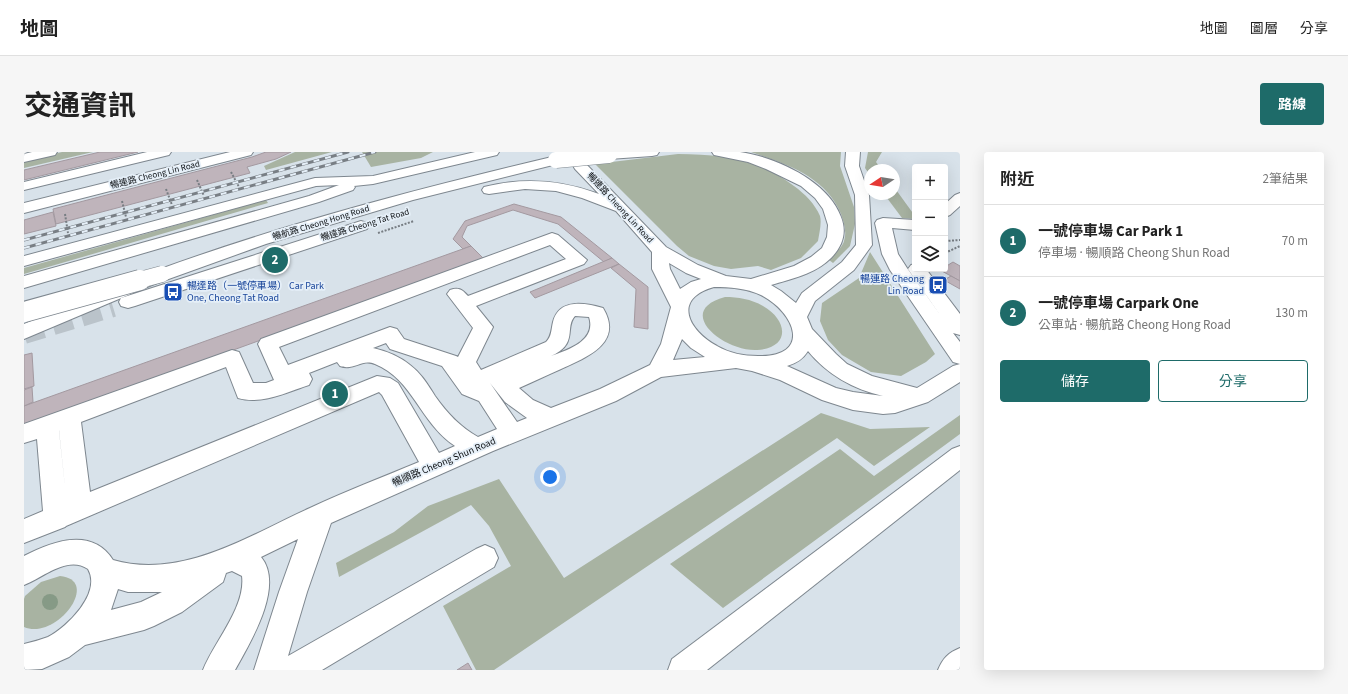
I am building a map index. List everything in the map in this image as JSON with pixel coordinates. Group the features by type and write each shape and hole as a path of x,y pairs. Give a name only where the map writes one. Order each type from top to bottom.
{"street":[{"path":"24,158 50,152"},
{"name":"暢連路 Cheong Lin Road","path":"24,186 164,152"},
{"name":"暢連路 Cheong Lin Road","path":"24,208 246,152"},
{"path":"448,161 459,152"},
{"path":"24,282 328,195 365,181 492,152"},
{"name":"暢連路 Cheong Lin Road","path":"572,152 580,166 660,251 692,269 724,281"},
{"name":"暢航路 Cheong Hong Road","path":"24,312 162,274 369,208 556,156 652,152"},
{"path":"719,152 749,158 790,174 819,195 829,206 835,220 835,241 825,255 807,267 752,285"},
{"path":"743,362 775,362 791,356 801,345 801,324 808,297 848,266 864,245 862,195 852,166 853,152"},
{"name":"暢連路 Cheong Lin Road","path":"556,156 580,166"},
{"path":"84,171 88,192"},
{"path":"24,261 302,185 330,180 365,181"},
{"name":"暢達路 Cheong Tat Road","path":"114,307 341,232 458,197 497,188 525,184 555,185 598,198 621,208"},
{"path":"862,195 912,263"},
{"path":"948,209 960,198"},
{"path":"883,223 912,225"},
{"path":"883,223 890,254 899,270 960,357"},
{"path":"465,304 578,260 552,238 268,344 282,375 390,334 397,344 449,361 470,388 490,383 575,354 592,344 599,334 600,319 596,313 581,309 572,310 563,318 562,333 559,341 553,347 490,383"},
{"name":"暢連路 Cheong Lin Road","path":"660,251 661,269 679,309"},
{"path":"919,272 960,328"},
{"path":"24,332 162,274"},
{"path":"444,279 483,327 474,346 513,434"},
{"path":"920,396 878,388 848,375 823,356 791,308 774,294 752,285 724,281 706,282 688,291 679,309 682,324 689,334 699,344 716,354 787,374 830,394 853,401 883,405 895,404 920,396 960,372"},
{"name":"暢順路 Cheong Shun Road","path":"657,370 666,359 674,339 679,309"},
{"path":"24,434 232,357 246,392 266,391 285,385 364,354 378,356 402,369 412,379 437,417 449,430 462,440 478,448"},
{"name":"暢順路 Cheong Shun Road","path":"24,659 41,656 60,647 77,633 91,618 101,601 105,585 104,571 128,578 149,580 177,577 232,558 321,515 434,466 608,395 657,370 743,362"},
{"path":"490,383 526,408 535,413 552,418"},
{"path":"24,532 377,384 383,384 390,389 434,466"},
{"path":"69,417 80,508"},
{"path":"47,426 56,519"},
{"path":"684,670 960,456"},
{"path":"269,670 288,602 306,550 321,515"},
{"path":"24,572 38,562 51,557 75,552 94,557 100,563 104,571"},
{"path":"218,670 238,634 247,614 253,600 256,583 255,573 251,566 242,560 232,558"},
{"name":"暢順路 Cheong Shun Road","path":"77,633 144,616 172,602 232,558"},
{"path":"293,670 485,558"},
{"path":"36,670 96,642 144,616"},
{"path":"953,670 960,663"}],"path":[{"path":"230,171 240,187"},
{"path":"197,180 204,197"},
{"path":"166,188 172,205"},
{"path":"122,199 126,218"},
{"path":"65,214 68,234"},
{"path":"948,241 960,240"},
{"path":"948,252 960,246"}],"green space":[{"path":"62,152 93,152 24,168 24,161"},
{"path":"295,152 332,152 266,170 264,166"},
{"path":"362,152 433,152 421,158 371,167"},
{"path":"751,152 841,152 840,166 854,207 855,224 850,246 833,263 829,260 842,246 845,231 841,214 826,190 815,181 791,167"},
{"path":"868,152 882,152 876,162 878,164 866,164"},
{"path":"678,154 709,155 739,160 754,164 781,177 806,196 818,212 821,222 818,241 801,258 771,270 758,266 731,269 714,266 689,256 677,246 595,164"},
{"path":"900,195 912,212 912,219 902,218 888,200 900,200"},
{"path":"266,200 268,203 24,274 24,268"},
{"path":"870,252 935,354 926,362 901,376 871,372 842,355 828,340 820,321 822,303 859,278"},
{"path":"725,297 749,300 763,306 771,312 777,318 782,332 780,339 776,344 768,348 757,350 744,349 731,345 709,330 704,320 703,311 710,303"},
{"path":"821,413 870,429 930,427 874,466 837,438 494,670 476,670 443,606 511,566 489,526 471,505 339,577 336,563 394,532 428,506 499,479 564,578"},
{"path":"960,415 960,434 723,608 670,564 840,449 874,476"},
{"path":"60,576 72,580 77,588 76,598 70,608 61,618 49,626 36,629 24,627 25,596 41,582"}],"building":[{"path":"100,152 138,152 24,180 24,170"},
{"path":"266,152 291,152 276,159 247,167 250,173 56,224 53,209 252,157"},
{"path":"514,204 561,217 612,258 604,262 558,224 513,210 467,226 462,237 471,246 463,249 453,239 465,221"},
{"path":"53,212 56,226 24,234 24,220"},
{"path":"471,246 484,259 24,426 24,406"},
{"path":"612,258 619,264 535,298 530,292"},
{"path":"953,262 960,266 960,281 944,272 948,272 948,265"},
{"path":"619,264 648,287 648,329 634,327 636,289 611,268"},
{"path":"951,276 960,281 960,289 944,280"},
{"path":"32,353 34,386 24,389 24,355"},
{"path":"32,387 33,402 24,406 24,390"},
{"path":"468,663 472,670 457,670"}],"tunnel":[{"path":"24,334 113,307"}],"railway":[{"path":"24,240 348,152"},
{"path":"24,248 375,152"}],"place":[{"name":"一號停車場 Carpark One","path":"275,260"},
{"name":"暢連路 Cheong Lin Road","path":"938,285"},
{"name":"暢達路（一號停車場） Car Park One, Cheong Tat Road","path":"173,292"},
{"name":"一號停車場 Car Park 1","path":"335,394"}]}
